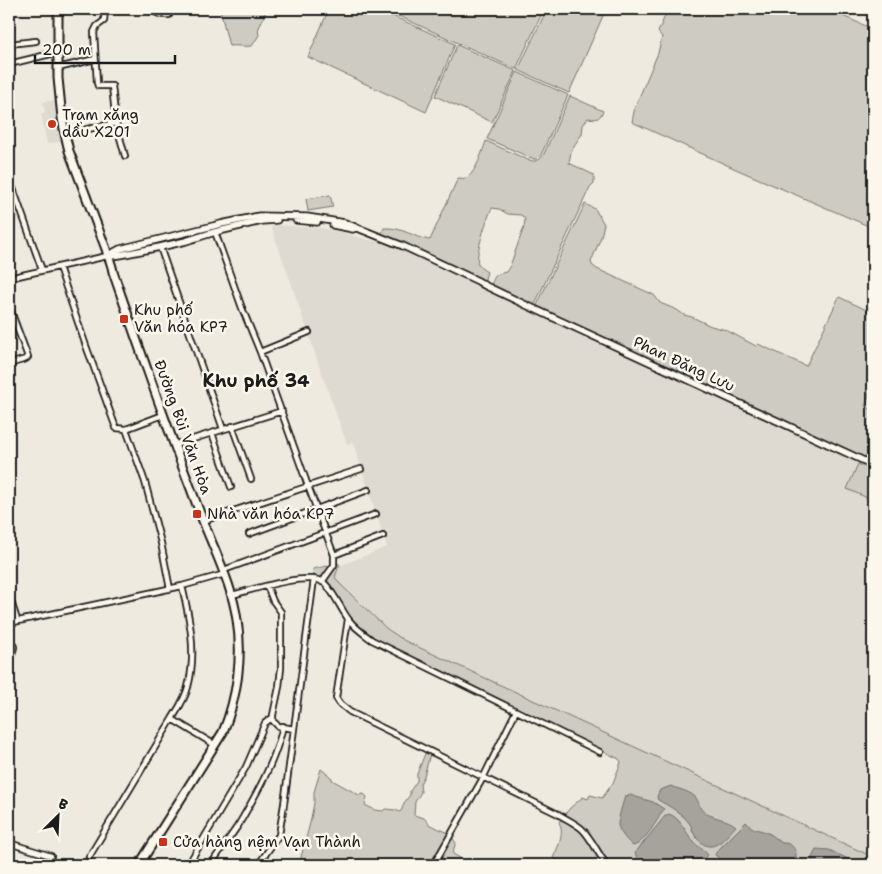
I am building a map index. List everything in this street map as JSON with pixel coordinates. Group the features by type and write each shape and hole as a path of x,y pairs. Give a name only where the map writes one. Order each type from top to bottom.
{"main road":[{"name":"Đường Bùi Văn Hòa","path":"58,9 60,100 69,151 106,249 174,445 224,572 236,610 239,634 236,688 229,717 223,732 139,865"}],"street":[{"path":"105,9 105,20 97,26 94,32 98,86 110,85 113,87 116,123 125,156"},
{"path":"153,9 160,15 169,15"},
{"path":"9,44 36,41"},
{"path":"9,64 58,52"},
{"path":"58,68 95,59"},
{"path":"65,134 116,123"},
{"path":"9,177 42,270"},
{"path":"107,256 120,249 221,224 259,216 281,218"},
{"name":"Phan Đăng Lưu","path":"281,218 307,217 345,223 403,246 873,465"},
{"path":"9,278 107,256 160,248 215,232 281,218"},
{"path":"215,232 334,555 334,564 322,582"},
{"path":"160,248 223,429"},
{"path":"59,267 116,428 126,430 163,415"},
{"path":"9,306 28,357 9,364"},
{"path":"9,327 15,326"},
{"path":"260,352 309,332"},
{"path":"174,445 282,411"},
{"path":"232,426 251,479"},
{"path":"126,430 145,482 161,543 170,589"},
{"path":"212,433 231,487"},
{"path":"203,521 361,469"},
{"path":"249,534 368,490"},
{"path":"9,622 182,586 376,514"},
{"path":"334,555 383,536"},
{"path":"258,865 279,835 314,579"},
{"path":"232,595 296,580 314,579 322,582 348,619 372,640 600,752"},
{"path":"89,857 172,719 188,688 192,634 190,617 182,586"},
{"path":"267,586 272,601 281,612 281,668 272,718 275,724 294,729"},
{"path":"9,595 17,620"},
{"path":"348,619 336,698 340,704 350,712 558,814 580,828 587,835 606,865"},
{"path":"9,641 14,647 9,670"},
{"path":"433,865 483,778 516,711"},
{"path":"188,865 246,767 265,723 272,718"},
{"path":"172,719 215,745"},
{"path":"211,865 238,825 270,767 283,726"},
{"path":"9,843 51,856"}],"shaded area":[{"path":"220,9 267,9 258,30 259,35 252,46 229,46"},
{"path":"329,9 377,9 455,44 426,112 308,57"},
{"path":"383,9 544,9 516,69"},
{"path":"547,9 606,9 569,93 518,70"},
{"path":"668,9 826,9 873,29 873,228 632,122 635,107 658,53 662,37 658,32"},
{"path":"457,45 516,71 492,122 435,96"},
{"path":"517,72 568,95 541,155 537,159 487,139"},
{"path":"570,96 603,111 596,119 588,118 583,125 582,134 571,152 569,163 594,175 594,183 590,187 534,306 491,285 496,276 506,272 510,266 524,227 525,219 521,215 508,214 499,209 492,208 478,252 478,264 487,272 484,282 382,236 384,228 391,228 430,240 458,178 469,176 478,162 486,141 528,160 535,161 540,159"},
{"name":"Trạm xăng dầu X201","path":"57,100 64,141 47,144 41,114 45,113 43,102"},
{"path":"330,195 333,207 308,211 306,199"},
{"path":"585,204 595,209 604,224 591,262 597,269 654,295 660,303 684,315 726,330 756,346 758,344 806,366 839,297 873,313 873,383 865,406 873,410 873,462 536,307"},
{"path":"275,225 321,228 386,243 873,468 873,858 405,641 387,629 339,583 335,577 339,566 387,547 353,442 347,444 322,374 271,227"},
{"path":"858,464 873,471 873,493 870,499 847,489"},
{"path":"336,561 340,565 335,577 339,583 387,629 405,641 873,857 873,865 568,865 553,858 561,836 559,822 570,808 583,797 588,799 590,795 602,798 613,783 621,762 619,759 373,639 349,618 330,587 314,578 313,569 327,566 334,567"},
{"path":"426,751 430,754 420,784 421,792 415,802 414,815 424,818 430,825 449,833 456,843 453,854 460,858 458,863 468,865 299,865 310,823 314,792 321,769 332,780 359,795 364,794 367,797 365,805 375,810 383,811 385,809 400,812 417,781 417,774"},
{"path":"671,786 694,796 700,808 707,814 736,826 716,845 705,845 694,834 690,824 683,816 658,800 657,796 660,790"},
{"path":"630,795 653,802 664,809 646,836 633,846 622,834 618,825 625,796"},
{"path":"669,814 677,819 695,843 708,855 699,865 643,865 638,861 635,853 665,816"},
{"path":"746,822 754,829 770,834 782,843 791,845 796,853 794,861 791,864 785,865 730,865 715,855"},
{"path":"816,849 829,850 861,865 811,865"}],"place":[{"name":"Trạm xăng dầu X201","path":"52,124"},
{"name":"Khu phố Văn hóa KP7","path":"124,319"},
{"name":"Nhà văn hóa KP7","path":"197,514"},
{"name":"Cửa hàng nệm Vạn Thành","path":"163,842"}],"district":[{"name":"Khu phố 34","path":"256,381"}]}
